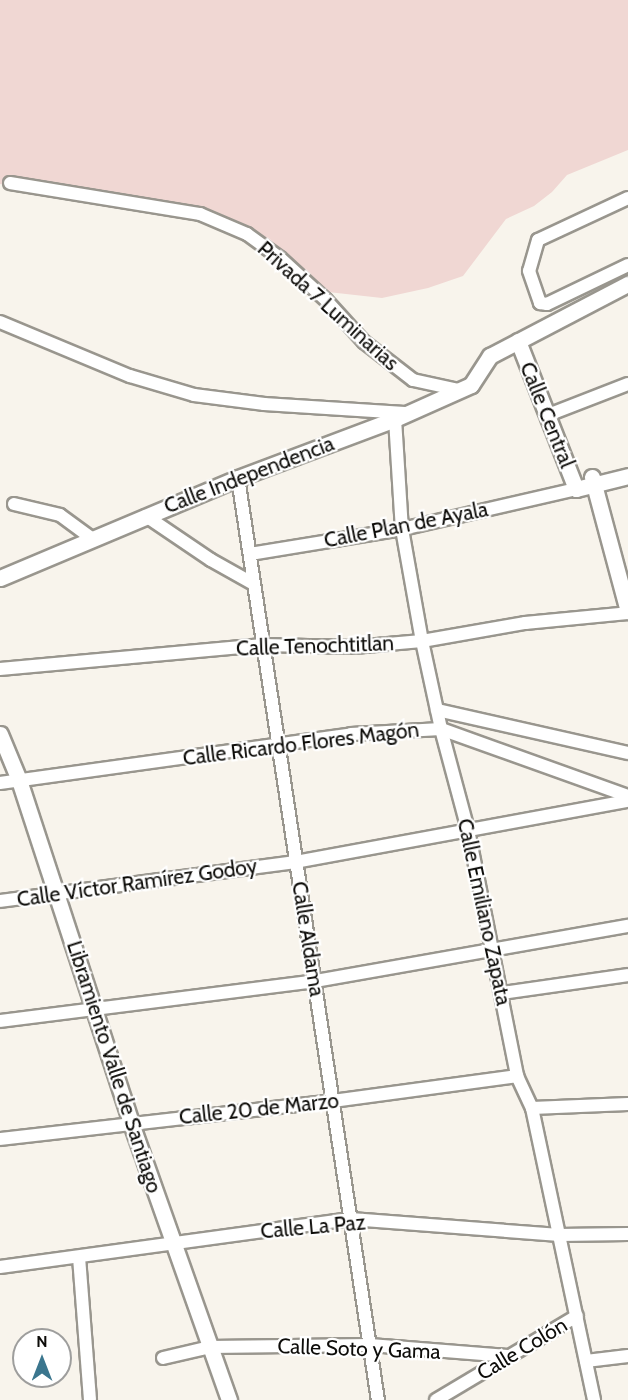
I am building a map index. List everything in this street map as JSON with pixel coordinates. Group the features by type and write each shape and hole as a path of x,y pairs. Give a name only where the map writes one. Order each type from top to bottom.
{"street":[{"name":"Privada 7 Luminarias","path":"10,183 200,214 247,234 280,258 326,300 364,342 413,380 459,390"},
{"path":"628,198 538,240 529,271 540,303 547,304 628,265"},
{"name":"Calle Independencia","path":"94,540 238,477 401,416 471,385 490,356 628,284"},
{"path":"0,322 130,376 194,395 264,404 401,416"},
{"name":"Calle Central","path":"518,341 575,486"},
{"path":"548,415 628,384"},
{"name":"Calle Emiliano Zapata","path":"401,416 402,529 422,641 441,729 468,830 517,1076 532,1108 594,1400"},
{"name":"Calle Plan de Ayala","path":"593,481 628,466"},
{"name":"Calle Plan de Ayala","path":"250,554 402,529 560,492 593,481 628,476"},
{"name":"Calle Aldama","path":"238,477 378,1400"},
{"name":"Calle Central","path":"593,481 628,612"},
{"path":"14,504 60,515 94,540"},
{"path":"146,516 211,560 254,584"},
{"path":"0,578 94,540"},
{"name":"Calle Tenochtitlan","path":"0,669 263,645 354,647 422,641 525,623 628,612"},
{"path":"437,710 628,753"},
{"name":"Calle Ricardo Flores Magón","path":"0,783 351,734 441,729 628,796"},
{"name":"Libramiento Valle de Santiago","path":"0,734 19,780 58,893 131,1123 229,1400"},
{"name":"Calle Víctor Ramírez Godoy","path":"0,902 295,862 628,801"},
{"path":"0,1021 315,981 628,926"},
{"path":"502,993 628,975"},
{"name":"Calle 20 de Marzo","path":"0,1139 333,1101 517,1076"},
{"path":"532,1108 628,1104"},
{"name":"Calle La Paz","path":"0,1267 351,1219 559,1235 628,1234"},
{"path":"79,1257 90,1400"},
{"name":"Calle Colón","path":"436,1400 577,1316"},
{"name":"Calle Soto y Gama","path":"163,1358 210,1347 370,1345 507,1356"},
{"name":"Calle Colón","path":"586,1361 628,1356"}],"shaded area":[{"path":"0,0 628,0 628,150 567,175 552,192 534,206 506,219 463,276 428,288 382,298 310,290 234,228 145,209 0,184"}]}
